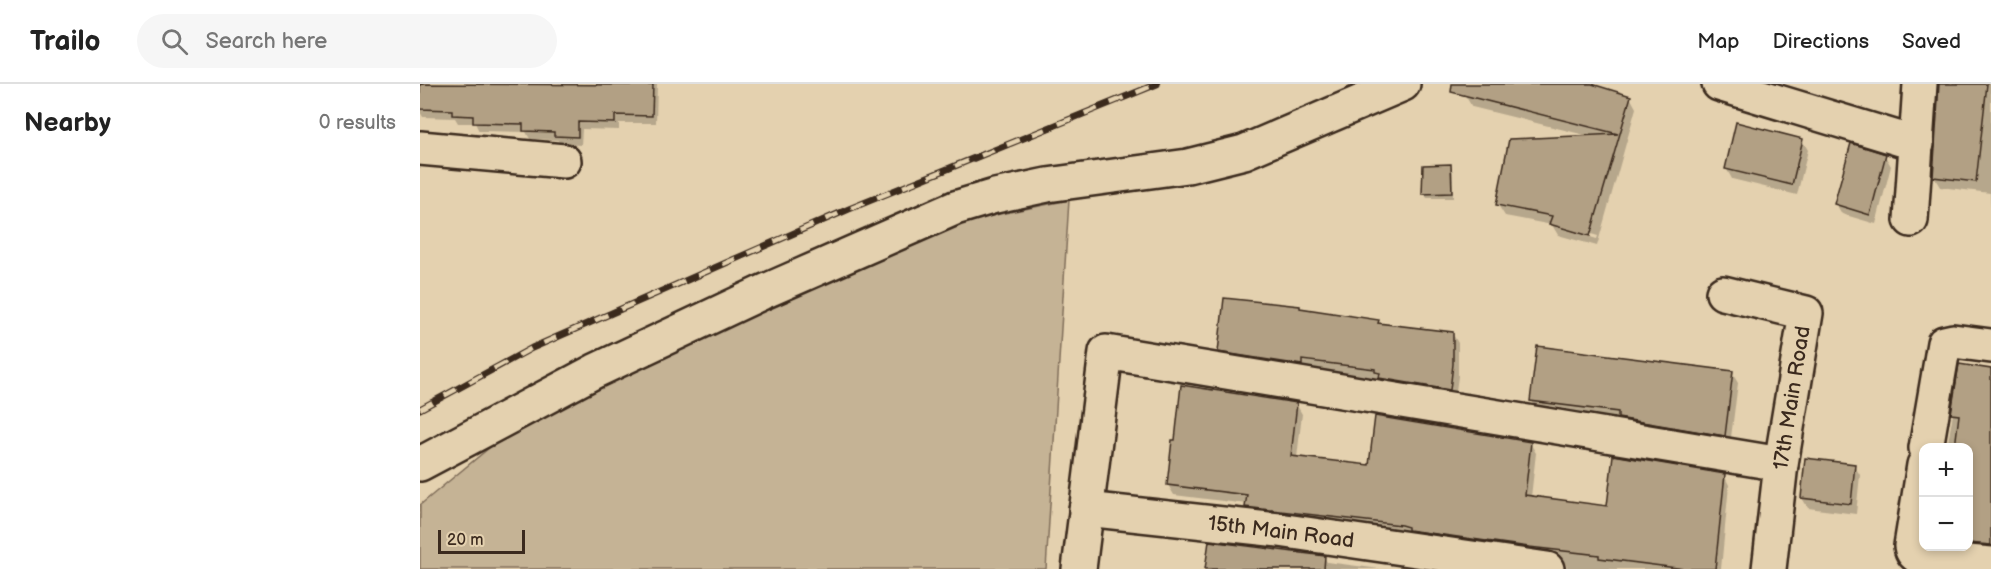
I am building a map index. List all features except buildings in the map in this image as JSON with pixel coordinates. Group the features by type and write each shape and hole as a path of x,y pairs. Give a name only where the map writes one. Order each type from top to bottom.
{"street":[{"path":"420,464 595,371 761,293 955,208 995,196 1047,185 1188,166 1244,152 1403,84"},
{"path":"1719,84 1917,144"},
{"path":"1911,220 1920,84"},
{"path":"420,148 564,161"},
{"name":"17th Main Road","path":"1723,293 1806,313 1781,464 1769,569"},
{"path":"1927,443 1944,344 1953,341 1991,346"},
{"path":"1079,569 1106,352 1781,464"},
{"path":"1919,492 1911,552 1922,558 1991,564"},
{"name":"15th Main Road","path":"1086,509 1279,530 1547,569"}],"shaded area":[{"path":"1069,200 1046,569 420,569 420,505 506,434 911,232"}],"railway":[{"path":"420,409 532,348 849,209 1157,84"}]}
